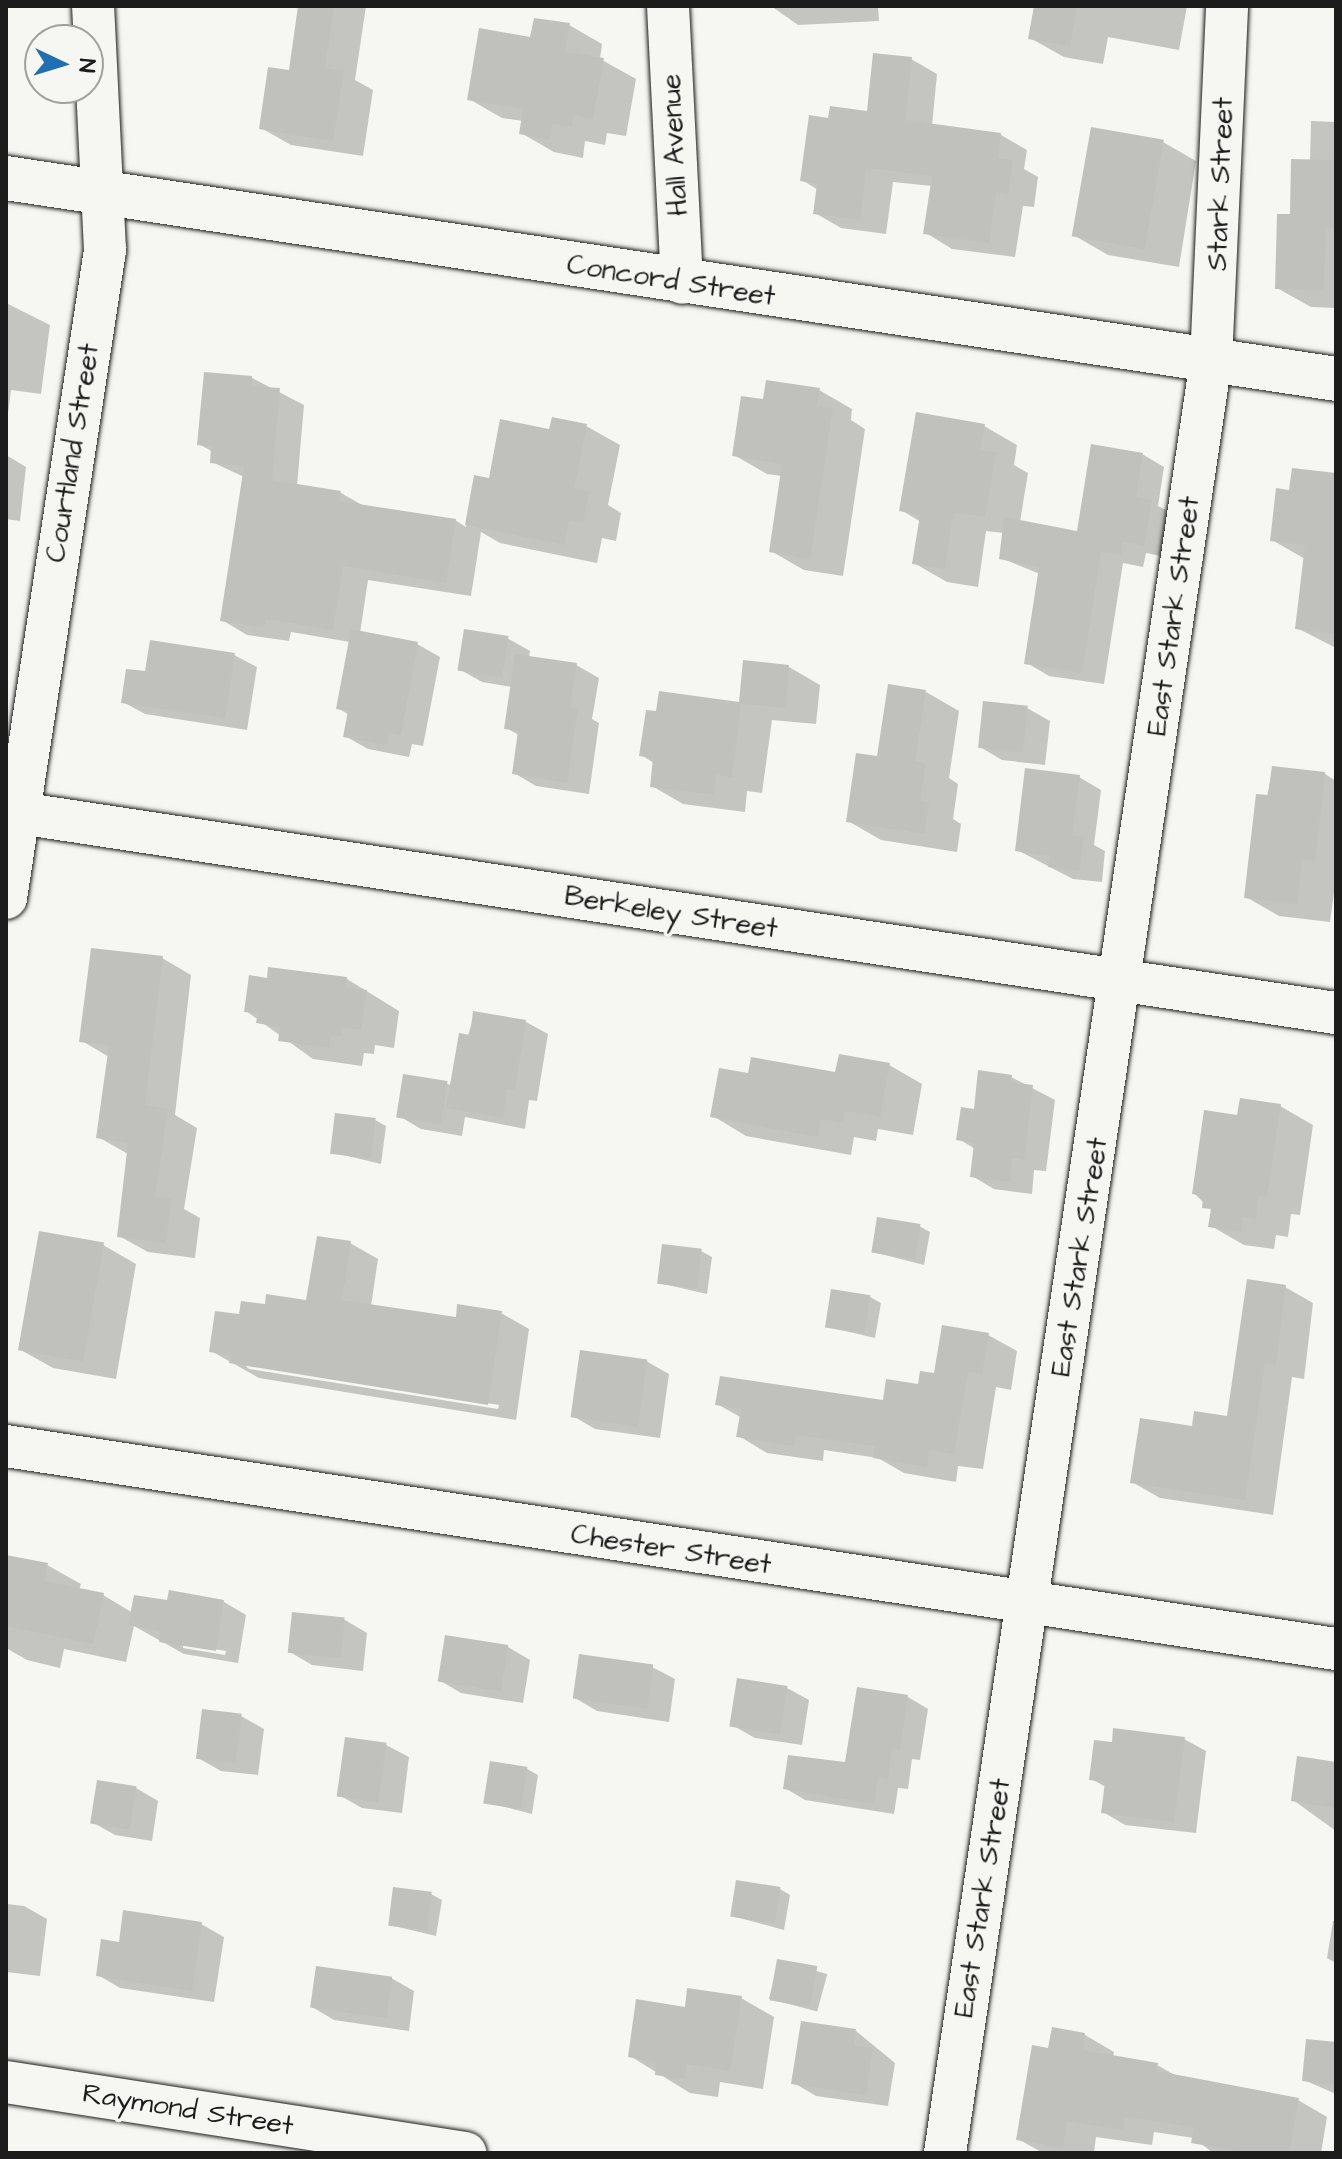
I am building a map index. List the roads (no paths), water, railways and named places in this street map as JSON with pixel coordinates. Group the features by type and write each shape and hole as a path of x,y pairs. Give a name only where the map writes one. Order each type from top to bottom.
{"main road":[{"name":"Concord Street","path":"6,178 682,283 1336,379"}],"street":[{"name":"Courtland Street","path":"6,898 12,812 105,250 93,6"},
{"name":"Hall Avenue","path":"668,6 682,283"},
{"name":"Stark Street","path":"1211,361 1227,6"},
{"name":"East Stark Street","path":"945,2153 1211,361"},
{"name":"Berkeley Street","path":"12,812 1336,1013"},
{"name":"Chester Street","path":"6,1446 1336,1649"},
{"name":"Raymond Street","path":"6,2082 466,2153"}]}
